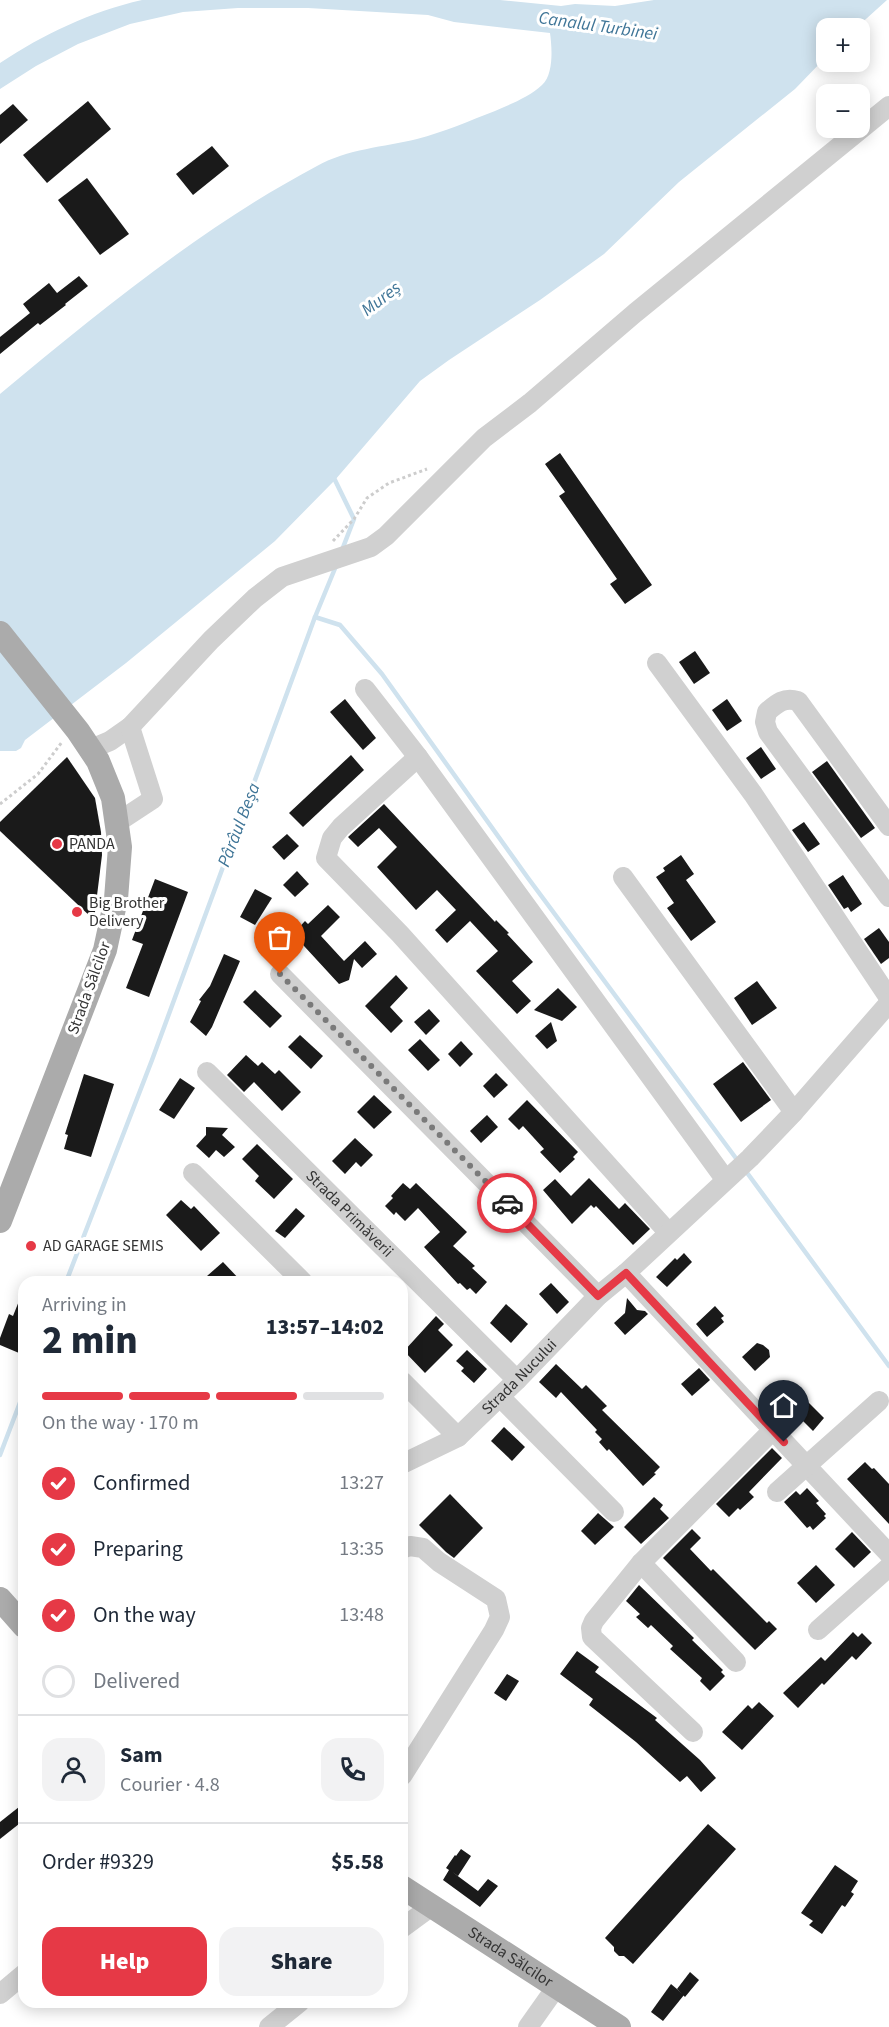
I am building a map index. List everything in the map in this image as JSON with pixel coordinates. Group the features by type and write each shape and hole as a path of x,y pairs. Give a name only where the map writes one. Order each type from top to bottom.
{"main road":[{"name":"Strada Sălcilor","path":"0,633 98,761 113,798 120,847 116,898 105,950 0,1221"},
{"path":"0,1599 18,1619"},
{"name":"Strada Sălcilor","path":"408,1891 619,2027"}],"street":[{"path":"84,740 110,741 130,726 211,640 255,598 282,578 370,547 386,536 484,438 530,403 635,313 889,106"},
{"path":"657,663 753,794 889,998"},
{"path":"365,690 418,757 729,1175"},
{"path":"884,889 768,732 765,722 767,712 780,700 789,698 798,701 889,826"},
{"path":"118,822 153,799 130,726"},
{"path":"418,757 341,827 328,846 326,858 400,934 668,1232"},
{"path":"884,889 889,864"},
{"path":"623,877 794,1112"},
{"path":"280,974 598,1296"},
{"name":"Strada Nucului","path":"408,1461 458,1437 500,1397 598,1296 750,1158 794,1112 889,1003"},
{"name":"Strada Primăverii","path":"207,1072 517,1380"},
{"path":"193,1173 297,1276"},
{"path":"626,1273 889,1554"},
{"path":"408,1387 458,1437"},
{"path":"500,1397 614,1512"},
{"path":"777,1492 879,1401"},
{"path":"693,1732 592,1637 591,1628 594,1621 641,1563 773,1430"},
{"path":"408,1547 423,1548 439,1562 496,1599 500,1617 494,1630 410,1745"},
{"path":"641,1563 736,1662"},
{"path":"818,1630 889,1567"},
{"path":"408,1924 432,1906"},
{"path":"0,1994 18,1979"},
{"path":"528,2027 557,1986"},
{"path":"269,2027 293,2008"}],"path":[{"path":"329,544 354,519 367,498 388,483 429,468 457,465"},
{"path":"0,804 38,774 58,745 84,740"}],"water":[{"path":"142,0 500,0 561,6 575,4 615,6 654,0 887,0 867,18 816,18 816,67 795,89 679,182 604,254 420,381 335,480 275,541 126,663 25,740 21,748 16,751 0,751 0,394 114,301 193,243 274,190 329,160 366,149 427,136 526,97 546,80 552,53 550,33 454,22 428,15 308,8 238,8 183,12 130,24 78,44 36,66 0,89 0,63 51,33"}],"building":[{"path":"88,101 111,129 47,183 23,155"},
{"path":"13,104 28,120 0,144 0,115"},
{"path":"212,146 229,166 193,195 176,174"},
{"path":"87,178 129,234 100,255 58,200"},
{"path":"79,276 88,286 0,354 0,337 30,313 23,304 49,283 57,293"},
{"path":"560,453 652,585 625,604 610,584 617,579 559,496 565,492 545,464"},
{"path":"695,651 710,673 694,684 679,662"},
{"path":"345,699 376,738 363,750 330,712"},
{"path":"727,699 742,721 727,731 712,710"},
{"path":"761,747 776,769 761,779 746,758"},
{"path":"351,755 364,770 303,827 289,813"},
{"name":"PANDA","path":"67,757 95,798 101,832 102,855 94,920 0,831 0,822"},
{"path":"827,761 875,828 861,838 812,772"},
{"path":"384,804 495,922 496,920 509,933 507,934 533,962 512,981 531,1001 517,1014 476,971 498,951 470,921 447,943 435,930 456,910 437,890 416,910 377,867 397,847 379,828 358,847 348,837"},
{"path":"804,822 820,844 808,852 792,830"},
{"path":"287,834 299,846 284,860 272,847"},
{"path":"681,855 694,874 686,880 716,922 691,941 667,908 674,903 656,877 665,871 663,868"},
{"path":"297,871 309,884 295,897 283,885"},
{"path":"843,875 862,904 851,912 848,907 844,909 828,885"},
{"path":"155,879 188,892 149,997 126,988 143,944 132,940"},
{"path":"255,889 272,898 255,925 240,917"},
{"path":"328,905 340,917 321,936 344,961 365,941 377,954 362,968 354,959 349,980 339,984 293,934 305,921 308,924"},
{"path":"879,928 889,942 889,958 881,964 864,939"},
{"path":"224,954 240,961 206,1036 190,1022"},
{"path":"396,975 408,988 390,1007 403,1021 391,1033 365,1006"},
{"path":"757,981 777,1008 752,1025 734,998"},
{"path":"558,988 577,1007 562,1021 534,1010"},
{"path":"255,990 282,1016 270,1028 243,1002"},
{"path":"429,1009 440,1021 426,1035 414,1022"},
{"path":"551,1022 557,1041 547,1049 535,1036"},
{"path":"300,1035 323,1056 311,1069 288,1047"},
{"path":"420,1039 440,1060 428,1071 408,1050"},
{"path":"461,1041 473,1054 460,1067 448,1054"},
{"path":"246,1055 258,1066 262,1062 275,1074 279,1070 301,1092 282,1111 254,1082 244,1092 227,1075"},
{"path":"743,1062 771,1100 741,1122 713,1084"},
{"path":"496,1073 508,1085 494,1098 483,1086"},
{"path":"84,1074 114,1084 91,1157 64,1149 68,1135 65,1134"},
{"path":"180,1078 195,1088 174,1119 159,1110"},
{"path":"374,1095 392,1112 374,1129 357,1112"},
{"path":"527,1100 578,1152 573,1157 575,1159 560,1173 540,1152 544,1149 523,1126 519,1130 508,1119"},
{"path":"487,1115 498,1127 481,1143 470,1131"},
{"path":"206,1127 228,1128 222,1135 235,1147 224,1157 216,1150 209,1158 196,1146 206,1135"},
{"path":"355,1138 373,1155 361,1167 356,1162 345,1174 332,1161"},
{"path":"257,1144 293,1179 274,1199 255,1181 259,1176 242,1159"},
{"path":"589,1178 619,1209 625,1203 650,1229 633,1245 596,1206 594,1208 591,1205 572,1224 543,1190 555,1179 571,1196"},
{"path":"403,1183 410,1189 416,1183 467,1232 453,1246 475,1266 472,1268 487,1282 476,1294 470,1288 467,1290 460,1283 458,1284 424,1247 440,1232 418,1208 405,1221 385,1206"},
{"path":"181,1200 191,1209 194,1206 220,1233 201,1251 166,1215"},
{"path":"296,1208 305,1216 285,1238 275,1231"},
{"path":"684,1253 692,1262 667,1287 656,1277 675,1258 677,1260"},
{"path":"223,1262 236,1276 207,1276"},
{"path":"551,1283 569,1302 557,1314 539,1294"},
{"path":"627,1298 637,1310 648,1314 625,1335 614,1323 625,1313"},
{"path":"18,1304 18,1353 0,1345 0,1338 9,1314 13,1316"},
{"path":"506,1304 528,1324 511,1343 490,1323"},
{"path":"715,1306 724,1316 721,1318 724,1322 707,1337 696,1324"},
{"path":"436,1316 444,1324 438,1330 453,1345 425,1373 408,1355 408,1347"},
{"path":"757,1343 769,1350 770,1357 755,1371 742,1357"},
{"path":"467,1350 487,1369 474,1383 461,1371 464,1368 456,1361"},
{"path":"556,1364 582,1389 586,1385 607,1406 602,1410 660,1467 643,1486 609,1449 607,1451 599,1442 602,1439 595,1432 597,1430 561,1392 556,1398 539,1382"},
{"path":"699,1368 710,1380 692,1396 681,1384"},
{"path":"807,1401 824,1418 813,1431 796,1414"},
{"path":"504,1427 525,1447 512,1461 491,1441"},
{"path":"772,1448 782,1458 749,1492 754,1497 729,1517 716,1504"},
{"path":"865,1462 889,1484 889,1524 847,1479"},
{"path":"807,1488 819,1501 816,1503 826,1514 824,1516 826,1518 813,1530 810,1526 807,1528 784,1502 796,1491 800,1495"},
{"path":"450,1494 483,1528 454,1558 419,1525"},
{"path":"654,1497 663,1505 660,1509 669,1518 641,1544 624,1527"},
{"path":"598,1513 614,1527 595,1545 581,1531"},
{"path":"692,1529 701,1538 690,1549 767,1623 769,1621 777,1629 755,1650 663,1558"},
{"path":"852,1532 871,1552 854,1568 835,1549"},
{"path":"816,1565 835,1585 816,1603 797,1583"},
{"path":"639,1585 694,1638 692,1640 723,1670 721,1672 725,1676 710,1691 700,1681 702,1678 670,1649 673,1646 651,1625 648,1628 636,1617 640,1614 626,1601"},
{"path":"853,1632 858,1637 862,1633 872,1643 856,1660 852,1656 798,1708 783,1693 821,1657 825,1661"},
{"path":"577,1651 599,1667 595,1672 657,1718 655,1720 700,1760 716,1778 701,1792 687,1776 680,1782 636,1742 589,1705 593,1699 560,1674"},
{"path":"507,1674 519,1681 506,1701 494,1693"},
{"path":"759,1702 774,1716 742,1750 722,1732 748,1705 752,1709"},
{"path":"18,1808 18,1825 0,1839 0,1822"},
{"path":"708,1824 736,1849 633,1964 624,1956 619,1956 605,1938"},
{"path":"461,1849 471,1856 458,1876 451,1871 478,1891 488,1879 498,1886 480,1907 443,1880 449,1870 446,1868"},
{"path":"835,1865 858,1881 851,1892 854,1894 845,1907 842,1905 822,1934 809,1925 813,1921 801,1913"},
{"path":"690,1972 699,1980 685,1997 677,1989"},
{"path":"671,1984 684,1995 663,2021 651,2012"}],"waterway":[{"name":"Pârâul Beșa","path":"333,476 354,519 342,550"},
{"name":"Pârâul Beșa","path":"68,1276 152,1060 315,617 336,566"},
{"path":"315,617 340,625 382,674 528,878 738,1161"},
{"path":"745,1170 889,1366"},
{"name":"Pârâul Beșa","path":"0,1455 18,1408"}],"way so far":[{"path":"280,974 507,1203"}],"place":[{"name":"PANDA","path":"57,844"},
{"name":"Big Brother Delivery","path":"77,912"},
{"name":"AD GARAGE SEMIS","path":"31,1246"}],"route":[{"path":"507,1203 598,1296 626,1273 784,1442"}],"water label":[{"name":"Canalul Turbinei","path":"598,26"},
{"name":"Mureș","path":"381,299"}]}
